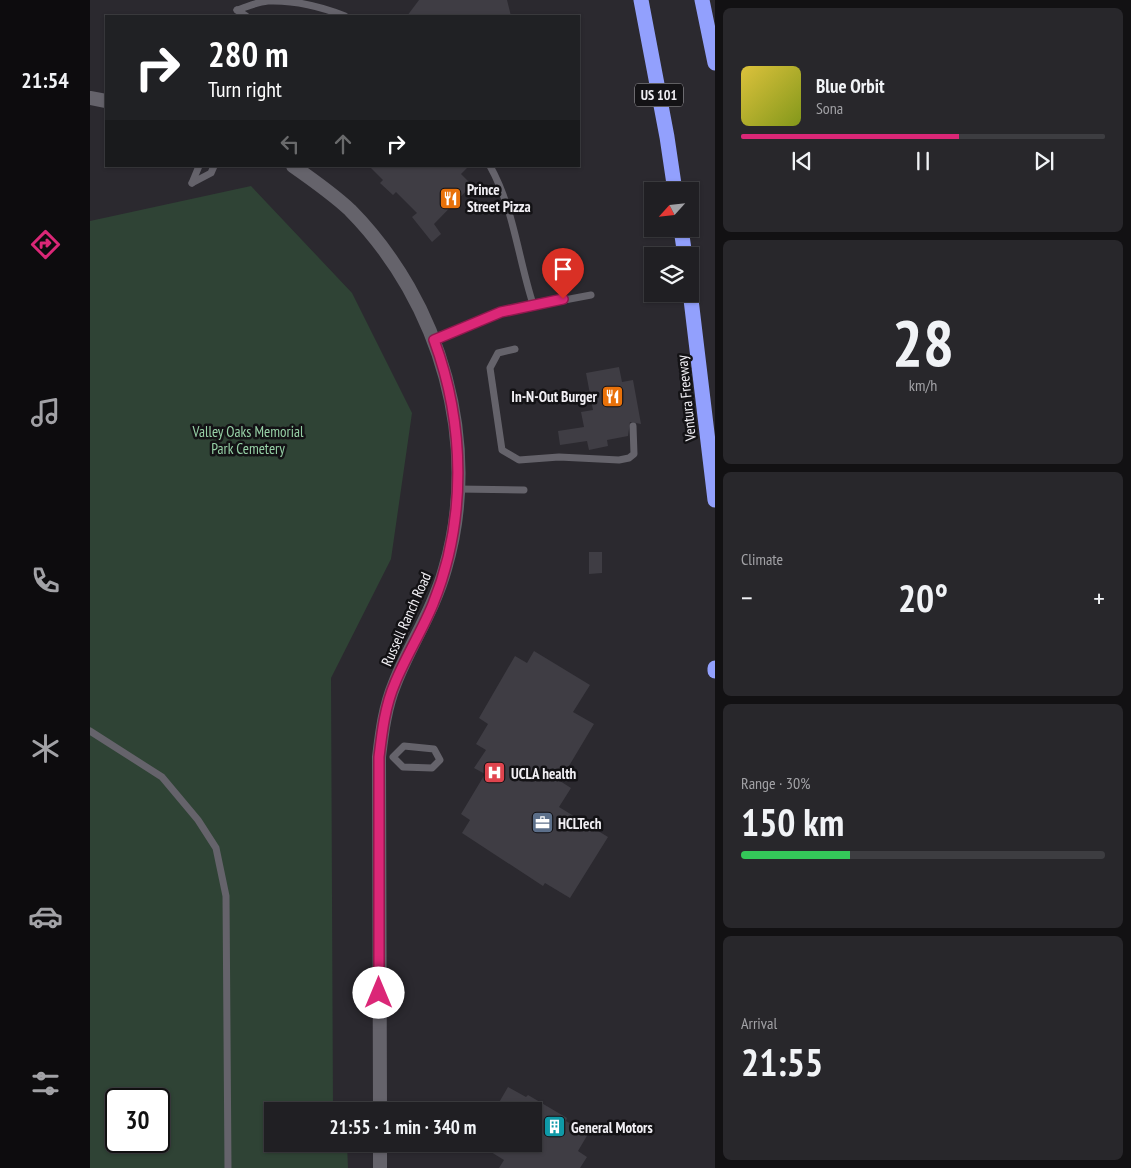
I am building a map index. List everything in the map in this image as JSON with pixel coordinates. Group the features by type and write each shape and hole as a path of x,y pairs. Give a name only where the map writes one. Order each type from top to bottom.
{"highway":[{"name":"US 101","path":"641,0 673,182"},
{"path":"702,0 715,63"},
{"name":"Ventura Freeway","path":"691,302 715,500"}],"street":[{"path":"90,98 105,101"},
{"name":"Russell Ranch Road","path":"294,167 349,210 381,246 410,289 434,340 448,381 458,458 458,489 453,533 445,569 432,605 394,684 384,721 379,757 380,1102"},
{"path":"380,1152 380,1168"}],"lane":[{"path":"236,13 268,1 303,4 324,8 342,15"},
{"path":"199,167 192,183 211,173 214,167"},
{"path":"491,167 498,181 514,225 533,304"},
{"path":"434,340 501,312 533,304 591,295"},
{"path":"515,349 498,353 490,368 502,450 519,460 559,457 624,459 634,454 633,426"},
{"path":"458,489 524,490"},
{"path":"90,731 162,776 198,820 216,848 226,896 228,1168"},
{"path":"379,757 393,757 403,767 432,768 442,760 434,749 404,746 393,757"}],"green space":[{"name":"Valley Oaks Memorial Park Cemetery","path":"251,186 352,293 412,413 391,559 331,678 333,1102 264,1102 264,1152 347,1152 348,1168 90,1168 90,221"}],"building":[{"path":"419,0 507,0 511,15 408,15"},
{"path":"370,167 468,167 461,174 472,185 434,224 441,234 432,242 412,217 417,213 396,192 393,195 380,183 383,180"},
{"name":"In-N-Out Burger","path":"619,367 622,382 633,380 641,424 630,422 628,436 607,440 608,446 589,450 587,441 560,445 558,431 584,427 581,412 593,410 586,373"},
{"path":"589,552 602,552 602,573 589,574"},
{"path":"534,651 590,685 573,712 594,724 560,781 571,788 559,807 608,837 570,898 545,883 543,886 462,833 470,820 461,814 485,774 474,768 486,750 476,744 488,724 479,718 515,656 527,663"},
{"name":"General Motors","path":"508,1087 540,1102 499,1102"},
{"name":"General Motors","path":"542,1103 567,1118 566,1121 588,1134 578,1151 587,1157 580,1168 499,1168 504,1160 491,1152 542,1152"}],"place":[{"name":"Prince Street Pizza","path":"451,198"},
{"name":"In-N-Out Burger","path":"613,396"},
{"name":"UCLA health","path":"495,773"},
{"name":"HCLTech","path":"542,823"},
{"name":"General Motors","path":"555,1127"}],"route":[{"path":"379,993 379,757 384,721 394,684 432,605 445,569 453,533 458,489 458,458 454,417 448,381 434,340 458,328 501,312 563,299"}]}
